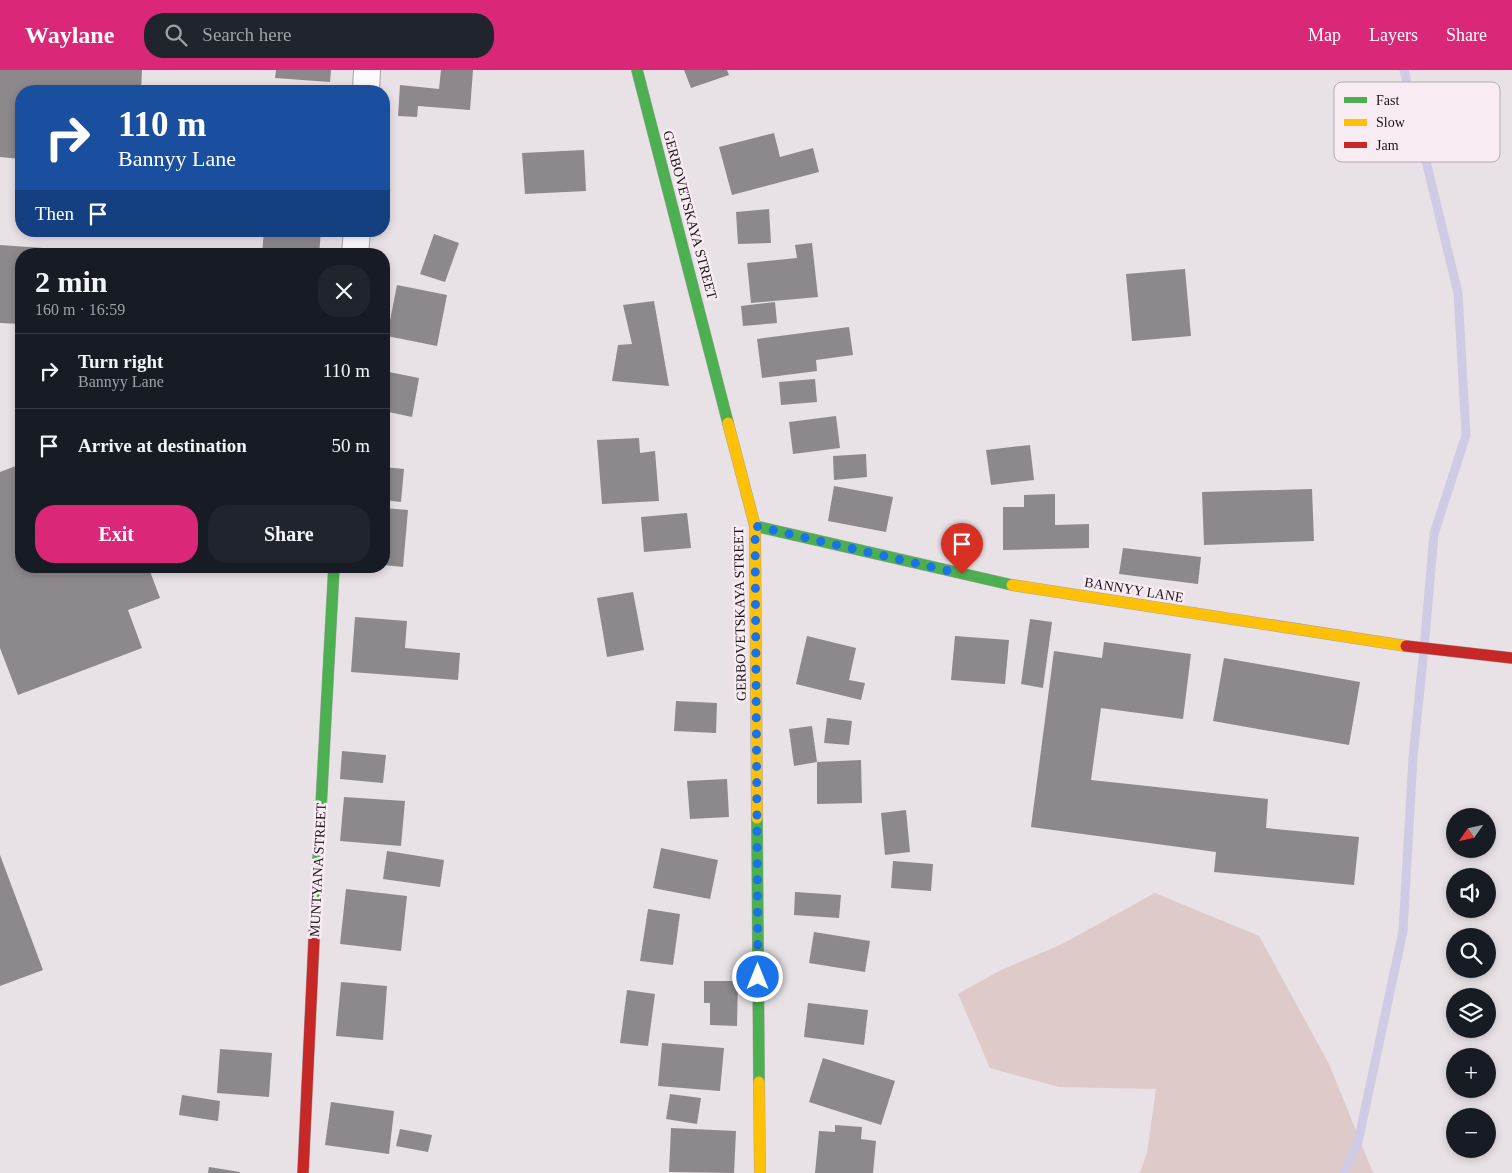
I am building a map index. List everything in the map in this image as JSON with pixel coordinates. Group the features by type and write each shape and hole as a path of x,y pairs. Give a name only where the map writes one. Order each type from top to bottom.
{"street":[{"path":"367,85 368,70"},
{"name":"GERBOVETSKAYA STREET","path":"637,70 755,526 760,1173"},
{"name":"BANNYY LANE","path":"755,526 1019,588 1399,645 1512,658"},
{"name":"MUNTYANA STREET","path":"303,1173 326,681 334,573"}],"shaded area":[{"path":"1155,893 1259,936 1329,1064 1373,1173 1140,1173 1147,1153 1156,1089 1059,1087 990,1068 958,994 999,971 1062,944"}],"building":[{"path":"0,70 142,70 141,85 15,85 15,158 0,157"},
{"path":"276,70 331,70 330,82 275,78"},
{"path":"441,70 473,70 470,110 418,106 417,117 398,116 400,85 439,89"},
{"path":"684,70 727,70 729,75 691,88"},
{"path":"774,133 780,157 813,148 819,172 732,195 719,147"},
{"path":"584,150 586,191 525,194 522,153"},
{"path":"769,209 771,243 738,244 736,212"},
{"path":"434,234 459,243 445,282 420,274"},
{"path":"263,237 320,237 320,248 263,248"},
{"path":"812,243 818,297 751,303 747,263 797,258 795,245"},
{"path":"0,245 43,248 15,248 15,324 0,323"},
{"path":"1185,269 1191,336 1132,341 1126,274"},
{"path":"397,285 447,295 437,346 390,337 390,321"},
{"path":"654,301 669,386 612,381 618,345 632,344 623,305"},
{"path":"775,302 777,323 743,326 741,306"},
{"path":"849,327 853,355 816,360 817,371 762,378 757,339"},
{"path":"390,372 419,378 412,417 390,412"},
{"path":"815,379 817,402 781,405 779,382"},
{"path":"836,416 840,448 793,454 789,422"},
{"path":"639,438 640,453 655,451 659,501 602,504 597,440"},
{"path":"1030,445 1034,480 991,485 986,450"},
{"path":"866,454 867,477 834,480 833,456"},
{"path":"15,466 15,573 151,573 160,598 128,610 142,648 18,695 0,648 0,472"},
{"path":"390,468 404,469 401,502 390,501"},
{"path":"834,486 893,497 886,532 828,521"},
{"path":"1312,489 1314,541 1204,545 1202,492"},
{"path":"1055,494 1055,525 1089,524 1089,548 1003,550 1003,507 1024,507 1024,495"},
{"path":"390,508 408,510 403,567 390,566"},
{"path":"687,513 691,548 644,552 641,517"},
{"path":"1123,548 1201,557 1198,584 1119,574"},
{"path":"633,592 644,650 607,657 597,598"},
{"path":"355,617 407,621 405,648 460,653 458,680 351,672"},
{"path":"1030,619 1052,622 1043,688 1021,684"},
{"path":"807,636 856,648 849,680 865,683 861,700 796,684"},
{"path":"955,636 1009,640 1005,684 951,680"},
{"path":"1104,642 1191,654 1183,719 1101,708 1091,780 1268,799 1266,828 1359,837 1354,885 1214,872 1216,852 1031,827 1054,651 1102,658"},
{"path":"1224,658 1360,682 1349,745 1213,721"},
{"path":"676,701 717,703 716,733 674,731"},
{"path":"827,718 852,721 849,745 824,743"},
{"path":"812,726 817,762 794,766 789,729"},
{"path":"342,751 386,755 383,783 340,779"},
{"path":"861,760 862,803 817,804 817,762"},
{"path":"727,779 729,817 690,819 687,781"},
{"path":"344,797 405,801 401,846 340,841"},
{"path":"906,810 910,852 885,855 881,813"},
{"path":"661,848 718,860 710,899 653,888"},
{"path":"387,851 444,860 440,887 383,879"},
{"path":"0,855 43,970 0,986"},
{"path":"893,861 933,864 931,891 891,888"},
{"path":"346,889 407,896 401,951 340,944"},
{"path":"795,892 841,895 839,918 794,915"},
{"path":"648,909 680,914 673,965 640,961"},
{"path":"814,932 870,941 865,972 809,963"},
{"path":"704,981 738,981 737,1026 710,1025 710,1003 704,1003"},
{"path":"341,982 387,986 383,1040 336,1036"},
{"path":"627,990 655,994 648,1046 620,1043"},
{"path":"808,1003 868,1010 864,1045 804,1037"},
{"path":"662,1043 724,1048 720,1091 658,1086"},
{"path":"220,1049 272,1053 269,1097 217,1093"},
{"path":"823,1058 895,1081 881,1125 809,1102"},
{"path":"670,1094 701,1098 697,1124 666,1119"},
{"path":"182,1095 220,1101 218,1121 179,1115"},
{"path":"331,1102 394,1111 389,1154 325,1145"},
{"path":"835,1125 862,1127 861,1139 876,1141 873,1173 815,1173 819,1131 835,1132"},
{"path":"671,1128 736,1131 734,1173 669,1172"},
{"path":"400,1129 432,1135 428,1152 396,1146"},
{"path":"209,1167 240,1172 208,1173"}],"waterway":[{"path":"1404,70 1407,82"},
{"path":"1344,1173 1358,1142 1403,931 1413,757 1434,534 1466,435 1458,293 1426,162"}],"traffic: fast":[{"path":"637,70 728,423"},
{"path":"755,526 1012,585"},
{"path":"315,918 334,573"},
{"path":"757,818 759,1082"}],"traffic: slow":[{"path":"728,423 755,526 757,818"},
{"path":"1012,585 1406,646"},
{"path":"759,1082 760,1173"}],"traffic: jam":[{"path":"1406,646 1512,658"},
{"path":"303,1173 315,918"}],"route":[{"path":"758,977 755,526 962,574"}]}
